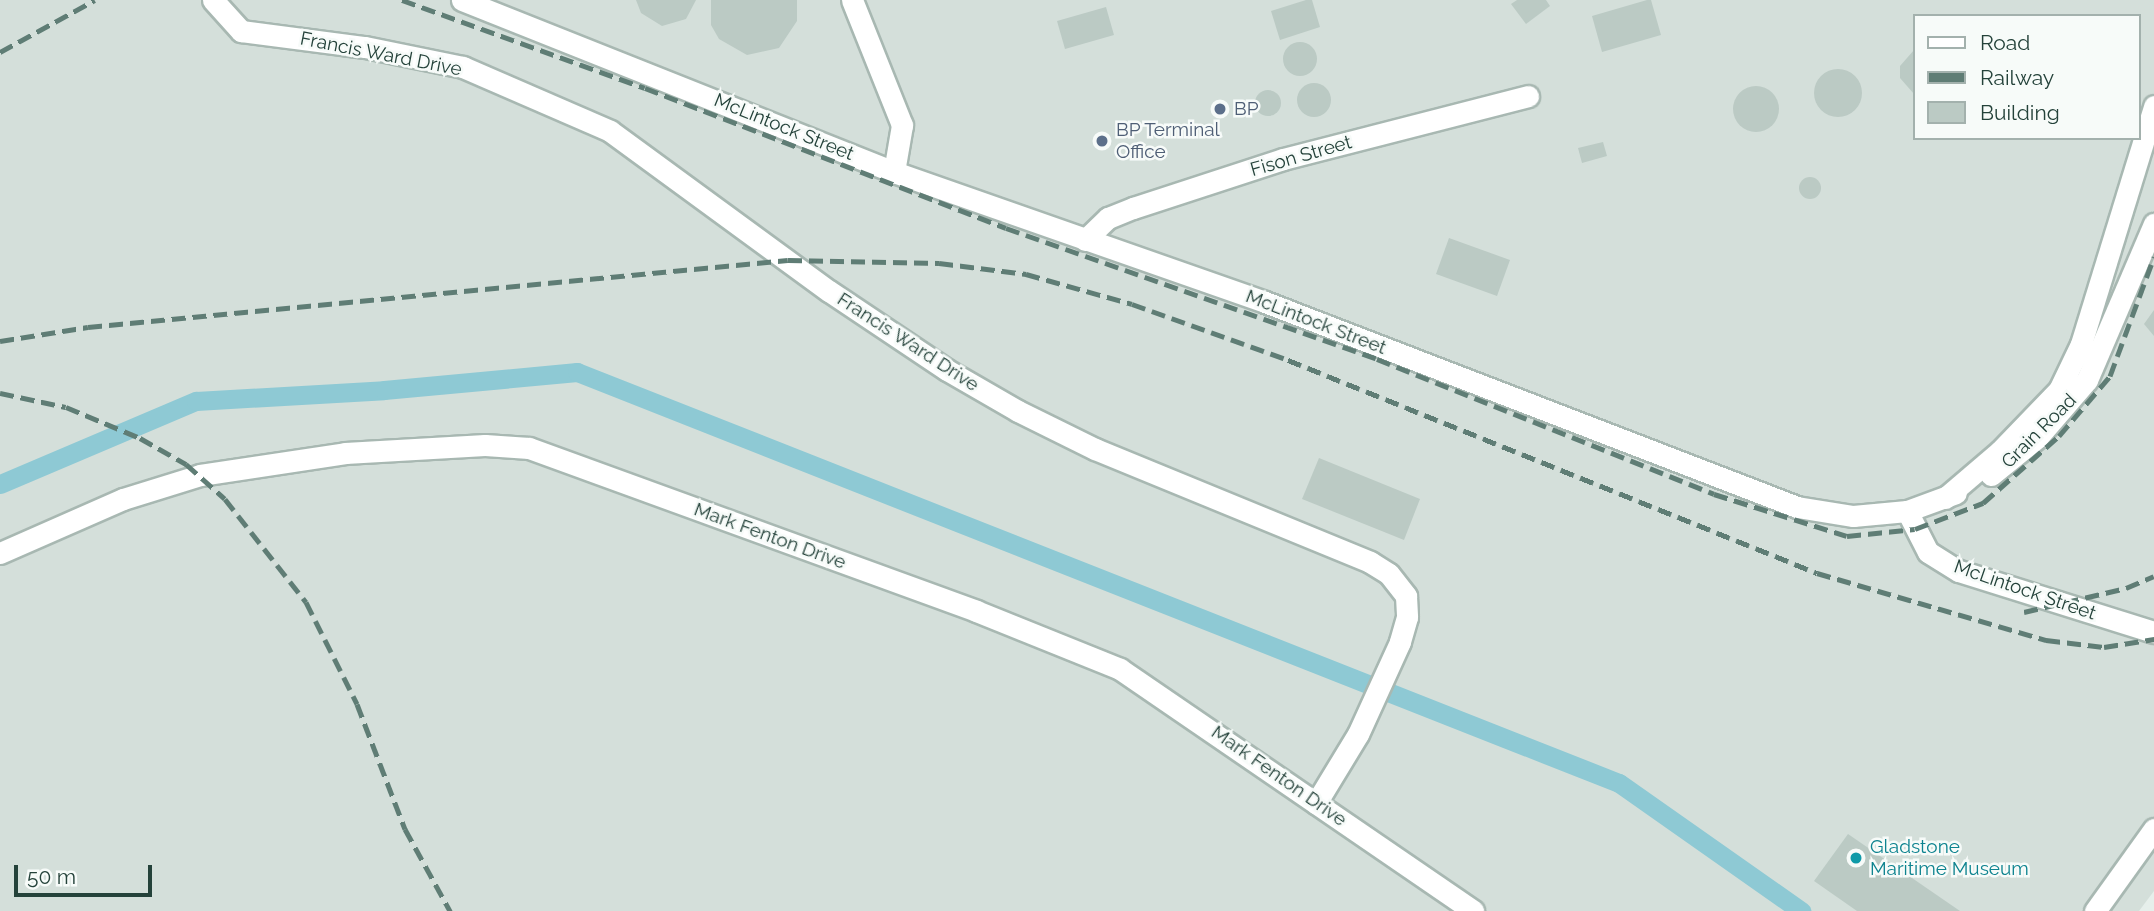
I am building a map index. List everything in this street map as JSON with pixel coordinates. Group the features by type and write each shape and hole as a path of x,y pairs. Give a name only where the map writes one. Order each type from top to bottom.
{"street":[{"name":"Francis Ward Drive","path":"214,0 241,31 365,47 463,67 610,131 829,291 995,398 1095,449 1370,562 1389,574 1406,596 1407,617 1388,668 1358,734 1316,803"},
{"name":"McLintock Street","path":"462,0 894,172 1265,302 1797,507 1853,516 1907,511 1928,552 1959,571 2154,632"},
{"path":"852,0 902,125 894,172"},
{"name":"Fison Street","path":"1085,240 1108,218 1283,159 1528,96"},
{"path":"1945,498 2000,451 2059,390 2081,344 2154,106"},
{"name":"Grain Road","path":"1907,511 1945,498 2001,470 2071,402 2087,380 2154,224"},
{"name":"Mark Fenton Drive","path":"0,554 123,499 200,475 345,453 485,445 529,448 976,611 1120,669 1473,911"},
{"path":"2095,911 2154,829"}],"shaded area":[{"path":"0,0 2154,0 2154,891 2139,911 0,911"}],"building":[{"path":"636,0 696,0 686,19 662,26 641,13"},
{"path":"711,0 797,0 797,21 779,48 747,55 719,39 711,25"},
{"path":"1312,0 1320,27 1280,40 1271,11"},
{"path":"1517,0 1546,0 1550,6 1526,24 1511,4"},
{"path":"1651,0 1661,35 1602,52 1592,16"},
{"path":"1106,7 1114,35 1065,49 1057,21"},
{"path":"1300,42 1312,47 1317,59 1312,71 1300,76 1288,71 1283,59 1288,47"},
{"path":"1912,52 1912,92 1900,78 1900,66"},
{"path":"1838,69 1855,76 1862,93 1855,110 1838,117 1821,110 1814,93 1821,76"},
{"path":"1314,83 1326,88 1331,100 1326,112 1314,117 1302,112 1297,100 1302,88"},
{"path":"1756,86 1773,92 1779,109 1773,126 1756,132 1739,126 1733,109 1739,92"},
{"path":"1268,90 1277,94 1281,103 1277,112 1268,116 1259,112 1255,103 1259,94"},
{"path":"1603,142 1607,156 1582,163 1578,148"},
{"path":"1810,177 1818,180 1821,188 1818,196 1810,199 1802,196 1799,188 1802,180"},
{"path":"1449,238 1510,260 1497,296 1436,274"},
{"path":"2154,310 2154,336 2144,324"},
{"path":"1319,458 1420,499 1404,540 1302,499"},
{"name":"Gladstone Maritime Museum","path":"1848,834 1960,911 1857,911 1814,881"}],"waterway":[{"path":"0,484 196,401 384,390 577,372 1619,783 1801,911"}],"railway":[{"path":"0,52 95,0"},
{"path":"402,0 645,88 1006,228 1377,359 1714,494 1847,536 1915,529 1983,503 2059,436 2110,376 2154,257"},
{"path":"0,341 88,327 788,260 939,263 1026,274 1132,304 1288,360 1817,573 2046,640 2104,647 2154,639"},
{"path":"0,393 66,407 140,438 186,464 225,499 306,602 357,704 405,829 450,911"},
{"path":"2024,612 2126,588 2154,576"}],"place":[{"name":"BP","path":"1220,109"},
{"name":"BP Terminal Office","path":"1102,141"},
{"name":"Gladstone Maritime Museum","path":"1856,858"}]}
